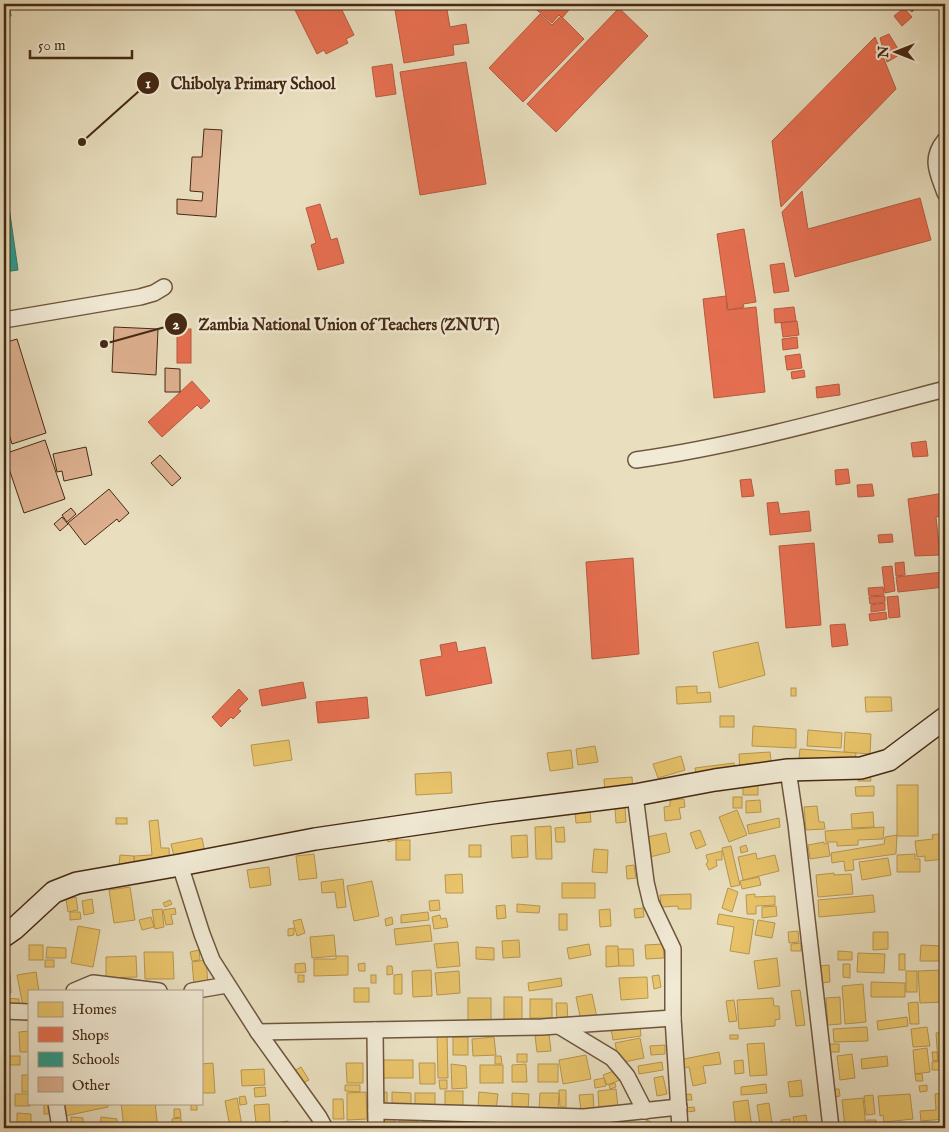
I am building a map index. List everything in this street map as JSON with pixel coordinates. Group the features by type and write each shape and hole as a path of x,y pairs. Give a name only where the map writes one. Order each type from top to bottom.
{"street":[{"path":"945,140 937,152 936,165 945,193"},
{"path":"4,320 140,297 164,288"},
{"path":"636,460 668,455 812,424 945,389"},
{"path":"4,936 54,892 77,883 315,839 492,813 635,795 715,780 788,770 861,768 888,760 945,718"},
{"path":"788,770 831,1128"},
{"path":"635,795 646,882 651,903 673,949 673,1018 680,1128"},
{"path":"180,865 212,960 258,1032 325,1128"},
{"path":"77,990 94,984 150,990"},
{"path":"198,990 227,985"},
{"path":"4,1011 28,1012"},
{"path":"258,1032 559,1026 673,1018"},
{"path":"559,1026 612,1058 627,1076 644,1111"},
{"path":"375,1030 376,1128"},
{"path":"56,1104 60,1128"},
{"path":"376,1111 584,1117 679,1107"}],"building: Homes":[{"path":"758,642 765,675 719,688 713,652"},
{"path":"697,686 697,693 710,692 711,702 677,704 676,687"},
{"path":"791,688 796,688 796,696 791,696"},
{"path":"865,697 891,697 892,711 866,712"},
{"path":"720,716 734,716 734,727 720,727"},
{"path":"753,726 796,729 796,748 752,746"},
{"path":"808,730 842,733 841,748 807,746"},
{"path":"845,732 871,734 870,754 844,752"},
{"path":"289,740 292,760 254,766 251,745"},
{"path":"595,746 598,762 578,765 576,749"},
{"path":"800,749 856,753 855,763 799,758"},
{"path":"571,750 573,768 550,771 547,753"},
{"path":"770,752 772,768 740,771 739,754"},
{"path":"681,756 685,770 658,778 653,764"},
{"path":"734,763 736,773 697,779 695,768"},
{"path":"451,772 452,793 416,795 415,774"},
{"path":"858,774 870,774 871,781 858,781"},
{"path":"632,777 633,791 605,793 604,779"},
{"path":"743,781 758,781 758,795 743,795"},
{"path":"897,785 918,785 918,836 897,836"},
{"path":"874,786 874,796 856,796 855,787"},
{"path":"733,797 742,797 742,808 733,808"},
{"path":"684,799 685,807 679,808 681,819 665,821 664,807 670,806 670,800"},
{"path":"760,800 761,812 746,813 746,801"},
{"path":"817,806 819,822 824,822 825,829 806,830 804,807"},
{"path":"625,807 626,822 616,823 615,808"},
{"path":"737,810 747,835 729,842 719,817"},
{"path":"590,812 591,822 576,823 575,813"},
{"path":"873,812 874,827 852,828 851,814"},
{"path":"116,818 127,818 127,824 116,824"},
{"path":"779,818 780,827 749,834 747,825"},
{"path":"158,820 161,848 169,848 170,865 135,864 134,856 152,855 149,821"},
{"path":"551,826 552,859 536,859 535,827"},
{"path":"564,827 565,842 556,842 555,828"},
{"path":"884,827 883,839 858,840 858,845 837,846 837,842 826,842 825,831"},
{"path":"700,830 706,845 696,849 690,833"},
{"path":"666,833 670,852 646,858 642,838"},
{"path":"945,833 945,859 925,861 925,856 917,857 915,841 933,839 932,835"},
{"path":"385,834 396,834 398,839 388,842"},
{"path":"527,835 528,857 512,858 511,836"},
{"path":"897,835 896,854 853,860 854,870 845,871 844,861 832,863 831,853 884,844 885,837"},
{"path":"202,838 205,853 175,860 171,844"},
{"path":"396,840 410,840 410,860 396,860"},
{"path":"824,842 824,844 828,843 830,856 810,859 808,845"},
{"path":"469,845 481,845 481,857 469,857"},
{"path":"746,845 748,851 741,853 740,847"},
{"path":"731,846 740,885 731,887 722,848"},
{"path":"594,849 608,850 607,873 592,872"},
{"path":"722,851 722,860 716,860 717,866 709,870 706,864 708,862 706,855"},
{"path":"756,853 757,859 775,855 779,871 743,880 738,857"},
{"path":"314,854 317,878 299,880 296,856"},
{"path":"915,854 915,859 920,859 920,872 897,872 897,855"},
{"path":"120,855 134,856 134,866 119,865"},
{"path":"888,858 891,875 862,880 859,862"},
{"path":"634,865 636,878 627,879 626,866"},
{"path":"269,867 271,885 250,888 247,870"},
{"path":"834,873 834,875 851,874 853,894 818,897 816,875"},
{"path":"462,874 463,893 446,893 445,875"},
{"path":"759,877 761,885 742,889 740,881"},
{"path":"343,879 346,907 337,908 335,892 322,893 321,882"},
{"path":"372,881 379,916 354,921 347,886"},
{"path":"562,883 595,883 595,898 562,898"},
{"path":"130,887 135,920 114,923 109,890"},
{"path":"728,888 738,892 732,912 722,908"},
{"path":"691,894 691,909 678,909 678,906 661,907 660,895"},
{"path":"755,894 755,897 775,896 775,905 756,906 756,914 747,914 746,895"},
{"path":"873,895 875,912 819,917 818,900"},
{"path":"76,897 78,910 68,912 66,899"},
{"path":"92,899 94,913 84,915 82,901"},
{"path":"170,900 172,904 165,907 163,903"},
{"path":"439,900 440,910 430,911 429,901"},
{"path":"517,904 540,906 539,913 517,912"},
{"path":"505,905 506,918 497,919 496,906"},
{"path":"776,906 777,916 762,918 762,907"},
{"path":"175,908 176,914 171,915 173,924 166,925 163,910"},
{"path":"643,908 644,917 635,918 634,909"},
{"path":"162,909 164,927 155,929 152,910"},
{"path":"610,909 611,926 600,927 599,910"},
{"path":"70,912 80,912 81,919 70,920"},
{"path":"428,912 429,920 401,923 401,915"},
{"path":"559,914 567,914 567,930 559,930"},
{"path":"719,914 754,920 749,954 730,951 734,927 717,924"},
{"path":"440,915 441,919 446,918 448,927 434,929 432,917"},
{"path":"151,917 154,927 142,930 139,920"},
{"path":"392,917 393,924 386,926 385,919"},
{"path":"301,919 305,933 297,936 293,921"},
{"path":"758,920 775,923 772,938 755,935"},
{"path":"430,925 432,941 396,945 394,929"},
{"path":"78,926 100,930 93,967 71,963"},
{"path":"294,928 294,935 288,936 288,929"},
{"path":"798,931 799,942 789,943 788,932"},
{"path":"873,932 888,932 888,949 873,950"},
{"path":"334,935 336,956 312,958 310,937"},
{"path":"519,940 520,957 503,958 502,941"},
{"path":"458,942 460,966 437,968 434,944"},
{"path":"801,943 801,951 791,951 791,944"},
{"path":"589,944 591,955 569,959 567,948"},
{"path":"663,944 664,958 646,959 645,945"},
{"path":"29,945 43,945 43,960 29,960"},
{"path":"921,945 943,946 942,961 920,961"},
{"path":"606,946 618,946 619,966 606,967"},
{"path":"47,947 66,948 66,958 46,958"},
{"path":"476,947 494,948 494,960 476,959"},
{"path":"618,949 633,949 634,966 619,966"},
{"path":"199,950 200,960 192,961 190,952"},
{"path":"838,951 852,952 852,960 838,960"},
{"path":"144,952 173,952 174,979 145,979"},
{"path":"858,953 885,954 884,973 857,972"},
{"path":"899,954 905,954 905,970 899,970"},
{"path":"136,956 137,977 106,978 106,957"},
{"path":"336,956 348,956 348,975 314,976 314,959 336,959"},
{"path":"777,958 780,986 758,989 754,961"},
{"path":"45,960 54,960 54,967 45,967"},
{"path":"206,960 208,984 194,985 192,962"},
{"path":"305,963 306,972 295,973 295,964"},
{"path":"365,963 365,971 359,971 358,964"},
{"path":"843,964 850,964 850,978 843,977"},
{"path":"829,965 830,982 820,983 819,966"},
{"path":"387,966 392,966 393,974 387,975"},
{"path":"431,970 432,996 413,997 412,971"},
{"path":"943,970 944,1002 920,1003 918,971"},
{"path":"459,971 460,993 437,995 435,973"},
{"path":"906,971 917,971 917,992 906,992"},
{"path":"36,972 39,990 28,990 28,1006 23,1007 17,975"},
{"path":"10,973 11,993 4,994 4,974"},
{"path":"402,974 402,994 394,994 394,975"},
{"path":"298,975 304,975 304,982 298,982"},
{"path":"371,975 376,975 376,983 371,983"},
{"path":"659,975 661,987 654,989 652,976"},
{"path":"647,977 648,998 621,1000 619,978"},
{"path":"561,978 562,986 529,991 528,983"},
{"path":"871,982 905,983 905,997 871,997"},
{"path":"863,984 866,1022 845,1024 842,986"},
{"path":"354,988 369,988 369,1002 354,1002"},
{"path":"800,990 805,1025 796,1026 791,991"},
{"path":"592,994 597,1018 581,1021 576,997"},
{"path":"504,997 522,997 522,1023 504,1023"},
{"path":"840,997 841,1024 828,1025 826,998"},
{"path":"4,998 19,999 19,1009 4,1008"},
{"path":"468,998 491,998 491,1021 468,1021"},
{"path":"773,998 774,1006 779,1006 780,1019 775,1020 775,1026 739,1029 737,1000"},
{"path":"530,999 552,999 552,1018 530,1018"},
{"path":"734,1000 737,1021 729,1022 726,1001"},
{"path":"918,1002 919,1024 910,1024 908,1003"},
{"path":"556,1003 567,1003 568,1022 557,1023"},
{"path":"907,1017 908,1026 878,1030 877,1021"},
{"path":"4,1022 9,1022 8,1052 4,1052"},
{"path":"640,1025 641,1036 613,1040 611,1029"},
{"path":"867,1027 868,1041 834,1042 833,1029"},
{"path":"927,1027 930,1046 913,1047 911,1029"},
{"path":"28,1031 28,1052 20,1052 19,1032"},
{"path":"945,1032 945,1060 938,1061 936,1033"},
{"path":"549,1034 551,1051 537,1052 535,1036"},
{"path":"437,1035 447,1035 448,1078 438,1078"},
{"path":"730,1035 738,1035 738,1039 730,1039"},
{"path":"453,1037 468,1037 468,1055 453,1055"},
{"path":"494,1037 496,1055 473,1056 472,1039"},
{"path":"640,1038 644,1058 619,1063 615,1043"},
{"path":"764,1043 767,1075 750,1076 747,1044"},
{"path":"824,1044 839,1044 839,1052 824,1052"},
{"path":"665,1045 665,1054 651,1055 650,1046"},
{"path":"927,1048 930,1072 915,1074 913,1050"},
{"path":"719,1052 721,1064 703,1066 706,1083 693,1086 689,1067 681,1069 679,1060"},
{"path":"932,1052 937,1052 938,1060 933,1061"},
{"path":"517,1054 527,1054 527,1062 517,1062"},
{"path":"852,1054 855,1078 840,1080 837,1056"},
{"path":"586,1055 591,1079 563,1084 559,1060"},
{"path":"9,1056 20,1056 20,1065 9,1065"},
{"path":"495,1056 501,1056 502,1064 495,1064"},
{"path":"887,1056 888,1066 862,1069 861,1059"},
{"path":"380,1060 413,1060 413,1078 380,1078"},
{"path":"743,1060 744,1073 735,1074 734,1061"},
{"path":"945,1061 945,1079 943,1079 942,1070 932,1070 932,1062"},
{"path":"662,1062 663,1070 639,1074 638,1066"},
{"path":"213,1063 215,1093 202,1093 202,1064"},
{"path":"346,1063 363,1063 363,1083 347,1083"},
{"path":"419,1063 435,1063 435,1084 420,1084"},
{"path":"451,1064 466,1066 467,1088 452,1089"},
{"path":"526,1064 527,1082 512,1082 512,1065"},
{"path":"538,1064 558,1064 558,1082 538,1082"},
{"path":"480,1065 503,1065 503,1083 480,1083"},
{"path":"301,1067 309,1080 301,1084 294,1071"},
{"path":"264,1069 265,1085 242,1086 241,1070"},
{"path":"619,1069 623,1079 607,1085 603,1075"},
{"path":"915,1074 922,1074 923,1081 916,1081"},
{"path":"22,1075 28,1075 28,1092 22,1092"},
{"path":"663,1076 667,1094 657,1096 654,1078"},
{"path":"604,1078 606,1086 595,1088 594,1080"},
{"path":"439,1080 447,1080 447,1089 440,1089"},
{"path":"801,1080 803,1096 790,1097 788,1082"},
{"path":"615,1083 616,1087 610,1089 609,1085"},
{"path":"766,1084 767,1093 741,1095 741,1087"},
{"path":"345,1085 360,1085 360,1092 345,1091"},
{"path":"927,1085 927,1091 920,1092 919,1086"},
{"path":"265,1087 266,1096 255,1097 254,1088"},
{"path":"616,1089 618,1107 599,1109 598,1091"},
{"path":"831,1089 839,1089 840,1096 832,1097"},
{"path":"559,1090 566,1090 566,1107 560,1107"},
{"path":"445,1091 463,1091 463,1108 445,1108"},
{"path":"366,1092 367,1119 347,1120 347,1093"},
{"path":"387,1092 387,1107 379,1107 379,1093"},
{"path":"392,1092 411,1093 411,1108 392,1107"},
{"path":"479,1092 498,1094 496,1110 478,1109"},
{"path":"415,1093 435,1093 435,1108 415,1108"},
{"path":"512,1093 529,1094 528,1111 512,1110"},
{"path":"540,1093 559,1093 558,1112 539,1111"},
{"path":"945,1093 945,1119 921,1121 920,1111 936,1110 935,1094"},
{"path":"15,1094 28,1094 28,1104 30,1106 15,1106"},
{"path":"593,1094 594,1110 581,1111 579,1095"},
{"path":"691,1094 692,1100 684,1100 683,1095"},
{"path":"910,1094 913,1119 884,1122 883,1115 880,1116 878,1096"},
{"path":"873,1095 875,1114 866,1115 864,1096"},
{"path":"245,1096 247,1104 240,1105 239,1097"},
{"path":"237,1098 242,1125 230,1127 225,1101"},
{"path":"863,1098 866,1127 845,1128 842,1100"},
{"path":"333,1099 343,1099 344,1119 333,1119"},
{"path":"748,1100 752,1128 736,1128 733,1102"},
{"path":"769,1103 772,1123 760,1124 757,1105"},
{"path":"44,1104 54,1104 54,1114 44,1114"},
{"path":"62,1104 108,1104 108,1107 65,1116"},
{"path":"121,1104 155,1104 158,1128 124,1128"},
{"path":"191,1104 197,1104 197,1110 191,1110"},
{"path":"269,1104 270,1122 256,1123 254,1105"},
{"path":"694,1107 695,1111 687,1112 686,1108"},
{"path":"174,1109 180,1109 181,1117 174,1118"},
{"path":"17,1113 31,1114 31,1128 17,1128"},
{"path":"806,1115 808,1128 795,1128 793,1117"},
{"path":"423,1116 442,1116 443,1128 423,1128"},
{"path":"71,1117 83,1118 83,1123 94,1124 94,1128 67,1128 67,1124 71,1124"},
{"path":"101,1117 117,1119 116,1128 100,1128"},
{"path":"378,1117 395,1117 394,1128 378,1128"},
{"path":"400,1117 417,1118 417,1128 399,1128"},
{"path":"181,1118 181,1128 172,1128 172,1119"},
{"path":"450,1119 464,1119 464,1128 450,1128"},
{"path":"790,1119 791,1128 782,1128 781,1120"},
{"path":"647,1120 655,1124 652,1128 645,1123"},
{"path":"867,1120 876,1120 876,1128 868,1128"},
{"path":"288,1121 289,1128 250,1127"},
{"path":"516,1121 533,1122 533,1128 516,1128"},
{"path":"347,1122 364,1122 364,1128 347,1128"},
{"path":"552,1123 552,1128 539,1128 539,1124"},
{"path":"581,1123 596,1123 596,1128 581,1128"},
{"path":"346,1124 346,1128 328,1128 328,1125"},
{"path":"780,1124 780,1128 768,1128 768,1126"},
{"path":"574,1125 574,1128 559,1128 559,1126"},
{"path":"493,1126 493,1128 470,1128 470,1127"},
{"path":"495,1126 513,1126 513,1128 495,1128"}],"building: Shops":[{"path":"292,4 339,4 354,35 346,39 348,43 326,54 324,50 317,54"},
{"path":"394,4 446,4 450,27 466,24 469,43 453,45 454,55 404,63"},
{"path":"530,4 574,4 562,18 559,15 552,23"},
{"path":"908,4 920,4 912,12 905,6"},
{"path":"619,8 648,36 556,132 527,104"},
{"path":"904,8 912,17 902,26 894,16"},
{"path":"540,14 552,25 561,16 584,39 523,102 489,68"},
{"path":"889,34 901,54 887,62 880,38"},
{"path":"875,37 896,89 781,207 772,141"},
{"path":"466,62 486,184 420,195 400,72"},
{"path":"392,64 396,94 376,97 372,67"},
{"path":"802,191 808,229 920,198 931,240 795,277 782,212"},
{"path":"320,204 331,240 337,238 344,263 318,270 311,245 316,243 306,208"},
{"path":"744,229 756,302 743,304 744,307 728,310 717,234"},
{"path":"784,263 789,291 774,293 770,265"},
{"path":"726,296 727,310 756,307 765,392 714,398 703,299"},
{"path":"794,307 796,321 775,323 774,309"},
{"path":"797,321 799,335 783,337 781,323"},
{"path":"177,329 191,329 191,363 177,363"},
{"path":"797,337 798,348 783,350 782,339"},
{"path":"800,354 802,368 787,370 785,356"},
{"path":"804,370 805,377 792,379 791,372"},
{"path":"192,381 210,401 201,409 197,405 162,437 148,422"},
{"path":"839,384 840,395 817,398 816,387"},
{"path":"926,441 928,456 913,457 911,443"},
{"path":"848,469 850,483 836,485 835,470"},
{"path":"751,479 754,496 742,497 740,480"},
{"path":"872,484 874,496 858,497 857,485"},
{"path":"944,493 945,515 936,517 940,555 915,556 908,499"},
{"path":"778,502 780,514 809,511 811,531 770,535 767,503"},
{"path":"892,534 893,542 879,543 878,535"},
{"path":"814,543 821,625 786,628 779,546"},
{"path":"633,558 639,654 592,659 586,562"},
{"path":"904,562 905,575 896,576 895,563"},
{"path":"892,566 895,591 885,593 882,567"},
{"path":"943,572 945,587 898,592 896,577"},
{"path":"883,587 884,595 869,596 868,588"},
{"path":"885,596 885,602 870,604 869,597"},
{"path":"898,596 900,617 889,618 887,597"},
{"path":"885,603 885,610 871,612 871,605"},
{"path":"886,612 887,619 870,621 869,614"},
{"path":"845,624 848,645 832,647 830,625"},
{"path":"456,642 458,652 485,647 492,683 426,696 420,660 442,656 440,645"},
{"path":"303,682 306,698 262,706 259,690"},
{"path":"239,689 248,699 238,709 241,711 233,719 231,717 221,727 212,717"},
{"path":"367,697 369,718 318,723 316,702"}],"building: Schools":[{"path":"4,4 9,4 11,16 4,17"},
{"path":"48,4 68,4 48,7"},
{"path":"4,172 18,270 4,272"}],"building: Other":[{"path":"204,129 222,130 216,217 177,214 177,199 202,201 203,192 190,191 192,157 202,157"},
{"path":"114,327 158,329 156,375 112,372"},
{"path":"17,339 46,433 12,444 4,418 4,343"},
{"path":"165,368 180,369 180,392 165,392"},
{"path":"45,440 65,499 24,513 4,454"},
{"path":"86,447 92,475 64,481 62,471 57,472 53,454"},
{"path":"160,455 181,478 172,486 151,463"},
{"path":"109,489 129,513 119,522 117,519 85,545 68,523"},
{"path":"71,508 76,514 67,522 62,515"},
{"path":"62,517 68,524 60,531 54,524"}],"place":[{"name":"Chibolya Primary School","path":"82,142"},
{"name":"Zambia National Union of Teachers (ZNUT)","path":"104,344"}]}
